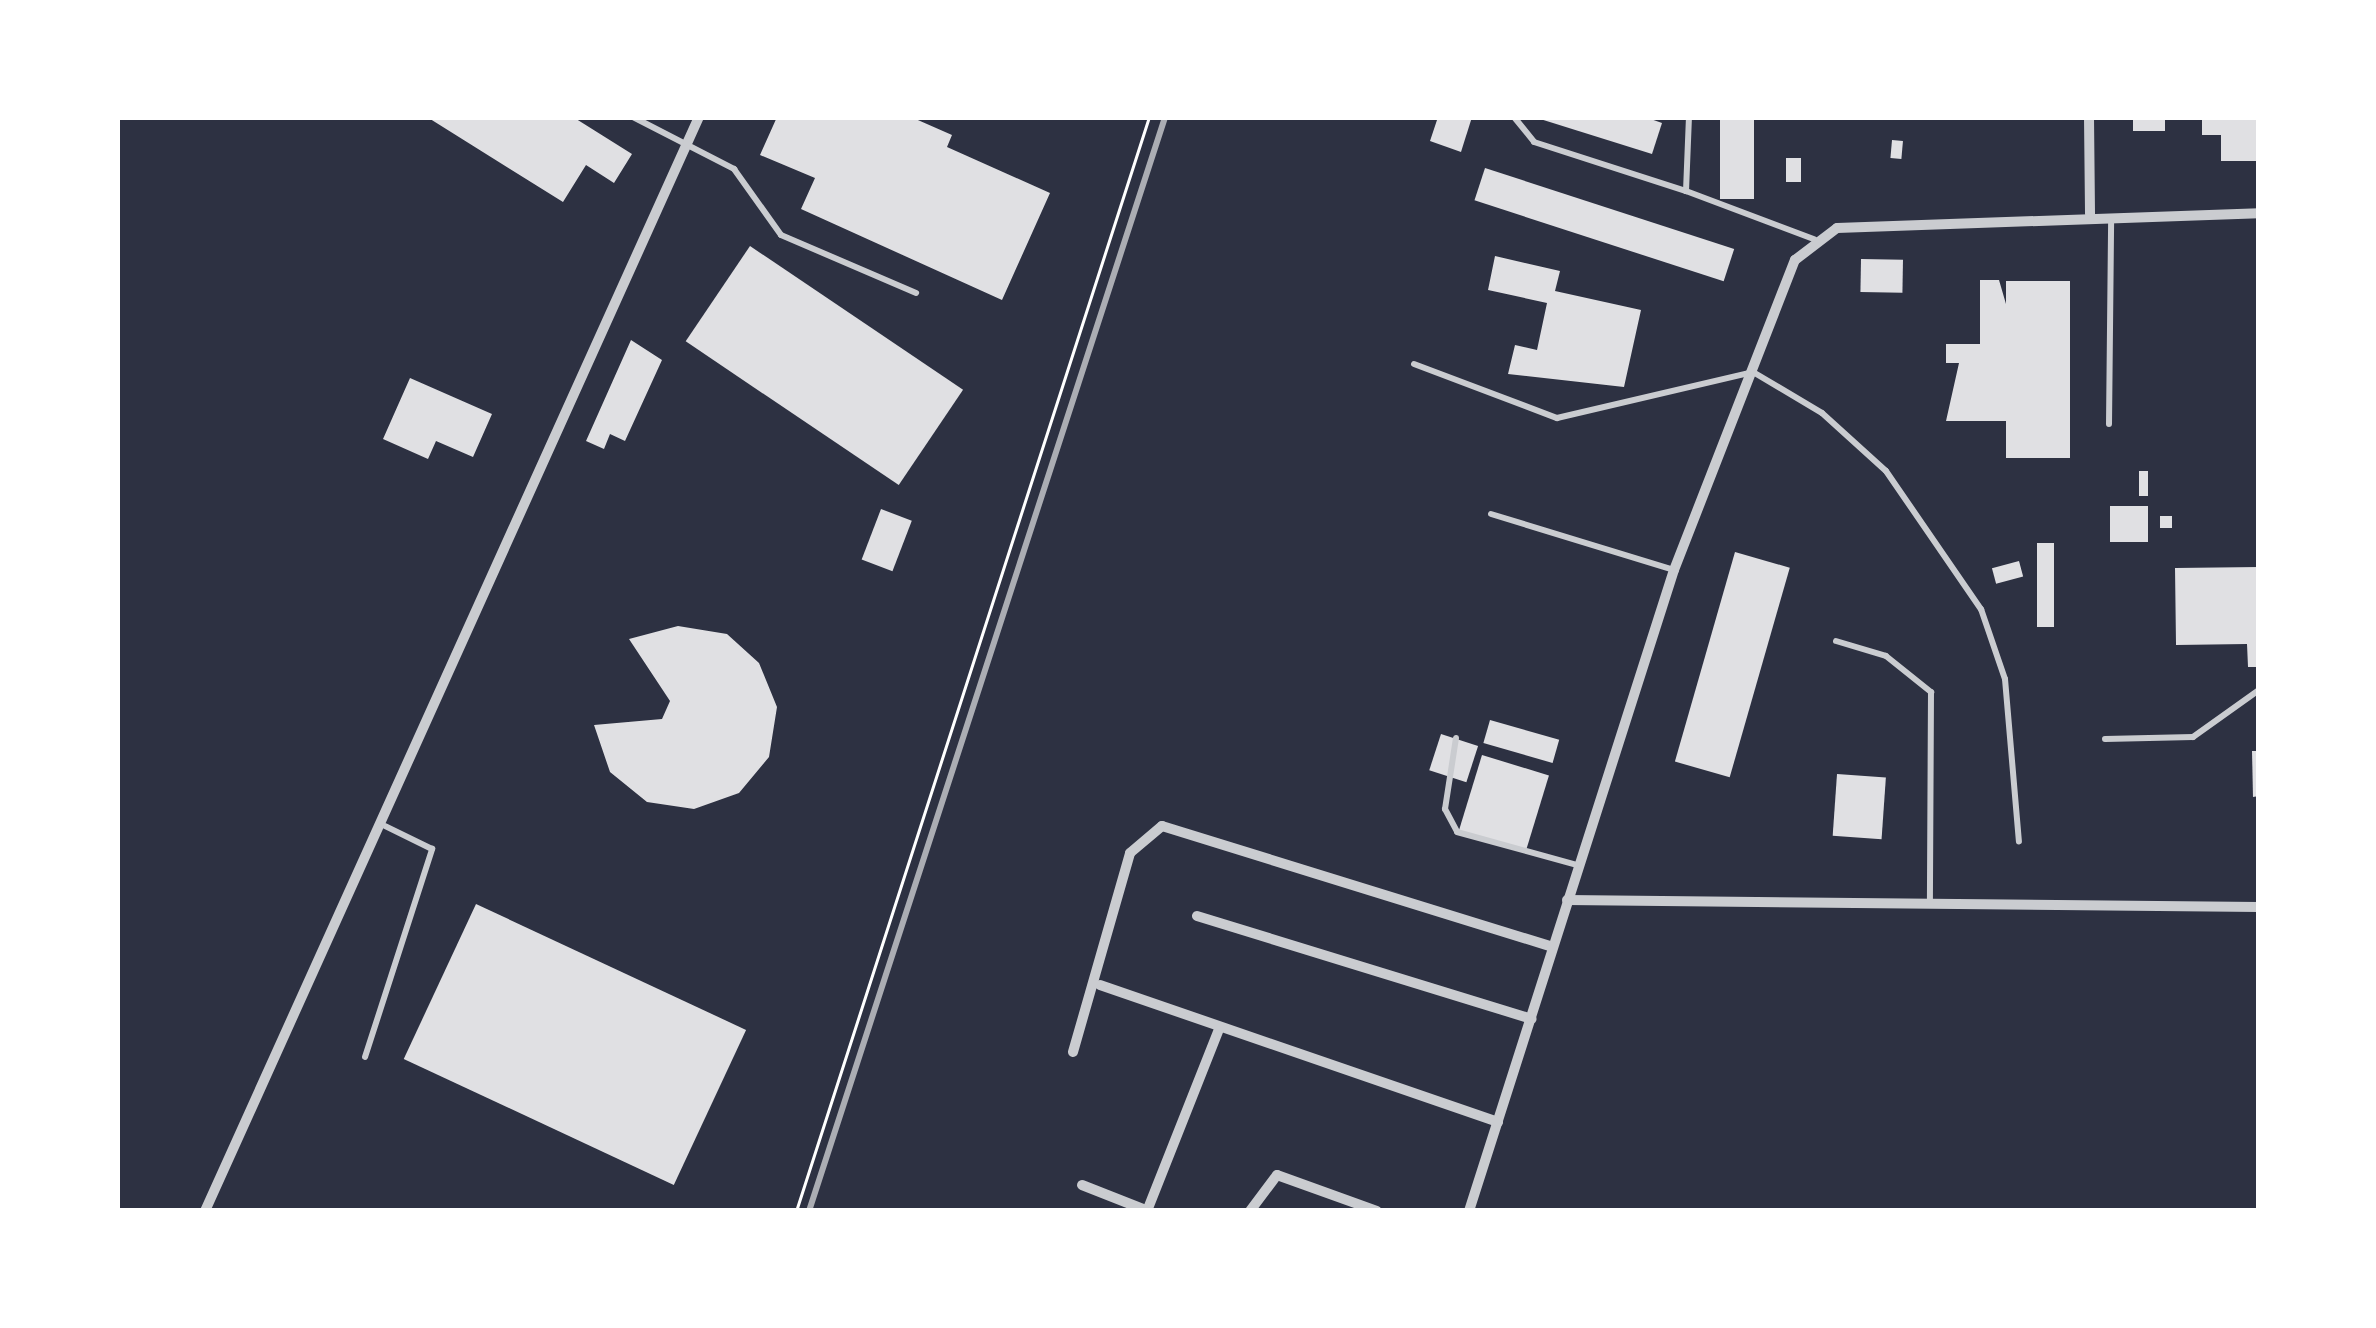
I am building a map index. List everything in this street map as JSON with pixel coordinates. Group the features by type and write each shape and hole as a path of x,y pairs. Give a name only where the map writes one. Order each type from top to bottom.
{"street":[{"path":"205,1211 385,826 699,117"},
{"path":"2089,117 2090,214"},
{"path":"1469,1211 1674,570 1780,291 1814,239 1837,228 2090,214 2111,218 2259,213"},
{"path":"1073,1052 1100,985 1130,853 1162,826 1552,947"},
{"path":"1568,900 2259,907"},
{"path":"1197,916 1531,1019"},
{"path":"1100,985 1498,1122"},
{"path":"1082,1185 1147,1211 1219,1029"},
{"path":"1250,1211 1277,1175 1377,1211"}],"lane":[{"path":"633,117 734,170 781,235 916,293"},
{"path":"1514,117 1534,142 1814,239"},
{"path":"1686,191 1689,117"},
{"path":"2109,424 2111,218"},
{"path":"1414,364 1557,418 1753,372 1786,386 1886,471 1981,608 2005,679 2019,841"},
{"path":"1491,514 1674,570"},
{"path":"1835,641 1886,656 1931,692 1930,904"},
{"path":"2105,739 2192,737 2259,691"},
{"path":"1456,738 1445,809 1457,832 1577,865"},
{"path":"365,1058 432,849 385,826"}],"path":[{"path":"796,1211 1149,117"}],"building":[{"path":"427,117 573,117 632,154 614,183 586,165 563,202"},
{"path":"777,117 911,117 952,135 947,147 1050,193 1002,300 801,209 815,178 760,155"},
{"path":"1438,117 1472,117 1461,152 1430,141"},
{"path":"1645,117 1662,123 1652,154 1537,118"},
{"path":"1720,117 1754,117 1754,199 1720,199"},
{"path":"2133,117 2165,117 2165,131 2133,131"},
{"path":"2202,117 2259,117 2259,161 2221,161 2221,135 2202,135"},
{"path":"1892,140 1903,141 1901,159 1890,158"},
{"path":"1786,158 1801,158 1801,182 1786,182"},
{"path":"1485,168 1734,249 1724,281 1474,200"},
{"path":"750,246 963,390 899,485 686,341"},
{"path":"1495,256 1560,271 1555,291 1641,310 1624,387 1508,374 1515,345 1537,350 1547,303 1488,290"},
{"path":"1861,259 1903,260 1902,293 1860,292"},
{"path":"1980,280 1999,280 2006,304 2006,281 2070,281 2070,458 2006,458 2006,421 1946,421 1959,363 1946,363 1946,344 1980,344"},
{"path":"631,340 662,360 625,441 610,434 604,449 586,441"},
{"path":"410,378 492,414 473,457 436,441 428,459 383,439"},
{"path":"2139,471 2148,471 2148,496 2139,496"},
{"path":"2110,506 2148,506 2148,542 2110,542"},
{"path":"881,509 912,521 892,571 862,559"},
{"path":"2160,516 2172,516 2172,528 2160,528"},
{"path":"2037,543 2054,543 2054,627 2037,627"},
{"path":"1735,552 1790,568 1730,777 1675,762"},
{"path":"2019,561 2023,576 1996,584 1992,568"},
{"path":"2259,567 2259,667 2248,667 2247,644 2176,645 2175,568"},
{"path":"678,626 727,634 759,663 777,707 769,757 739,793 694,809 647,802 610,772 594,725 662,719 670,701 629,639"},
{"path":"1490,720 1559,740 1553,763 1483,743"},
{"path":"1441,734 1478,746 1466,782 1429,770"},
{"path":"2252,751 2259,751 2259,796 2253,797"},
{"path":"1482,755 1549,775 1525,853 1458,832"},
{"path":"1837,774 1886,777 1882,839 1833,836"},
{"path":"476,904 746,1030 674,1185 404,1059"}],"railway":[{"path":"809,1211 1165,117"}]}
